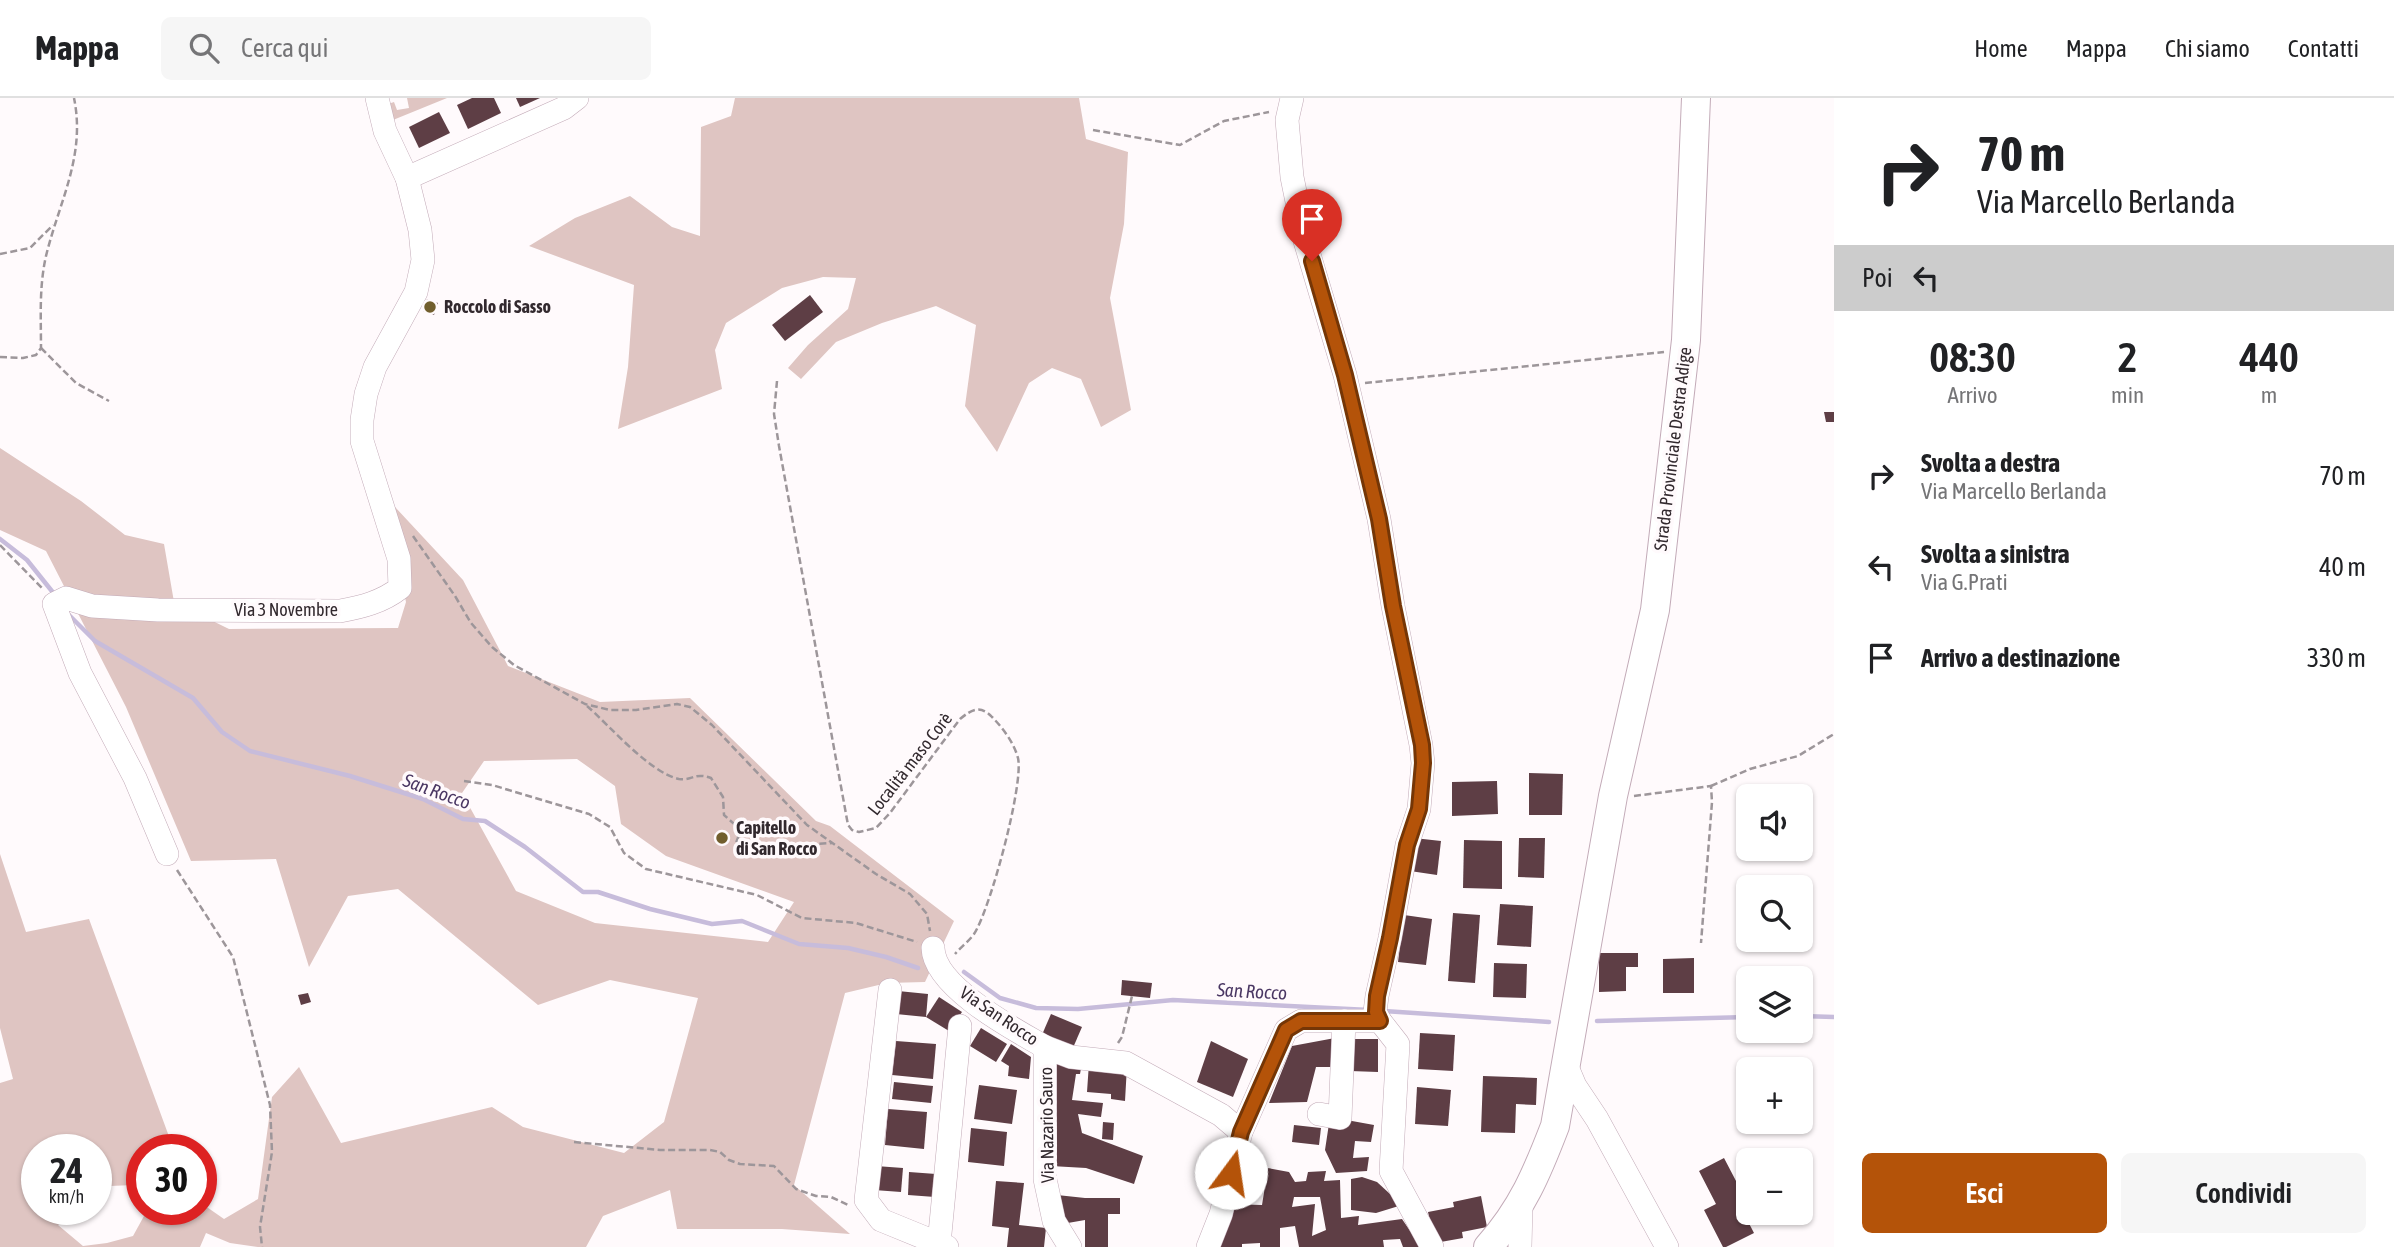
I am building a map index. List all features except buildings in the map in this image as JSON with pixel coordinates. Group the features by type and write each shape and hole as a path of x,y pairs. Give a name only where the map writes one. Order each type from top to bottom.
{"main road":[{"name":"Strada Provinciale Destra Adige","path":"1488,1247 1521,1205 1535,1178 1555,1126 1613,796 1655,610 1685,351 1696,98"}],"street":[{"name":"Via 3 Novembre","path":"59,602 158,610 340,611 363,607 388,597 400,588 399,559 362,441 366,394 375,367 416,292 421,275 421,239 407,178 385,131 377,98"},
{"path":"407,178 564,108 577,98"},
{"path":"1292,100 1287,120 1292,177 1305,241 1347,384 1379,519 1423,763 1419,809 1407,845 1377,1010 1398,1044 1391,1171 1432,1247"},
{"path":"59,602 80,673 135,778 167,854"},
{"name":"Via San Rocco","path":"937,958 957,989 1045,1047"},
{"path":"890,990 866,1200 881,1220 943,1245 960,1026"},
{"path":"1208,1247 1221,1214 1241,1132 1286,1030 1301,1021 1344,1021 1377,1010"},
{"path":"1319,1114 1340,1118 1344,1021"},
{"name":"Via Nazario Sauro","path":"1070,1247 1054,1221 1045,1179 1045,1047 1071,1057 1126,1063 1221,1115 1241,1132"},
{"path":"1567,1067 1575,1086 1597,1119 1667,1247"},
{"path":"1520,1247 1521,1205"}],"path":[{"path":"0,357 23,358 36,355 41,348 40,285 55,223 69,186 77,146 78,123 74,98"},
{"path":"1093,130 1180,145 1224,121 1269,112 1292,100"},
{"path":"0,254 30,248 55,223"},
{"path":"41,348 76,383 109,401"},
{"path":"1347,384 1685,351"},
{"name":"Località maso Corè","path":"777,381 774,404 779,446 848,825 859,832 876,828 960,719 970,711 983,710 991,715 1007,737 1018,760 1018,780 992,894 973,936 937,958"},
{"path":"412,534 471,623 492,647 514,665 585,704 637,754 665,772 680,779 700,774 711,778 723,797 724,815 741,831 736,843 740,849 833,843"},
{"path":"0,545 59,602"},
{"path":"585,704 610,710 636,710 677,704 690,707 712,725 807,825 876,874 910,894 927,914 937,958"},
{"path":"1613,796 1650,795 1711,786 1750,769 1798,756 1834,734"},
{"path":"464,781 492,785 589,814 610,827 624,853 646,869 757,895 802,918 856,923 937,958"},
{"path":"1701,943 1711,786"},
{"path":"167,854 233,957 270,1105 272,1152 260,1227 261,1247"},
{"path":"1106,1060 1122,1037 1132,996"},
{"path":"574,1142 670,1151 720,1152 729,1160 740,1164 774,1166 796,1189 816,1196 831,1197 881,1220"}],"shaded area":[{"path":"407,98 447,98 393,120 388,104 394,102 397,110 409,108"},
{"path":"735,98 1079,98 1086,139 1128,152 1124,224 1110,298 1131,410 1101,427 1081,379 1052,368 1029,383 997,452 965,406 976,325 936,306 882,323 836,342 801,379 788,368 808,345 848,309 856,278 823,277 782,288 726,323 715,350 722,389 618,429 628,367 634,285 529,246 575,218 630,196 672,227 700,236 701,127 731,116"},
{"path":"0,448 81,501 125,535 164,544 174,602 229,629 398,628 406,602 382,493 463,580 508,666 600,702 690,698 816,821 830,826 954,921 925,982 887,983 845,993 794,1185 850,1234 782,1229 677,1229 670,1190 603,1216 586,1247 258,1247 230,1243 206,1233 200,1247 0,1247 0,1083 13,1079 0,1028 0,854 26,932 89,919 168,1134 126,1134 126,1185 112,1186 112,1134 21,1134 21,1225 58,1225 83,1246 133,1236 139,1225 217,1225 217,1214 224,1219 258,1199 272,1097 299,1067 341,1143 492,1107 523,1127 624,1153 664,1122 698,998 610,980 538,1005 398,889 348,896 309,967 276,859 191,861 126,707 46,551 0,530","holes":["577,759 615,786 621,824 666,856 794,902 768,942 595,923 516,891 462,793 484,761"]}],"waterway":[{"name":"San Rocco","path":"0,539 27,560 55,595"},
{"name":"San Rocco","path":"68,614 95,641 193,698 222,732 250,751 350,776 423,799 463,819 485,821 525,847 583,892 598,892 650,909 712,924 742,921 799,944 848,948 918,968"},
{"name":"San Rocco","path":"964,972 1000,998 1036,1008 1078,1009 1173,1000 1369,1010"},
{"name":"San Rocco","path":"1384,1011 1549,1022"},
{"path":"1813,1016 1834,1017"},
{"path":"1597,1021 1736,1017"}],"place":[{"name":"Roccolo di Sasso","path":"430,307"},
{"name":"Capitello di San Rocco","path":"722,838"}],"route":[{"path":"1231,1173 1241,1132 1286,1030 1301,1021 1380,1021 1376,1012 1377,996 1407,845 1416,822 1422,787 1422,745 1393,606 1379,519 1345,375 1312,261"}]}
